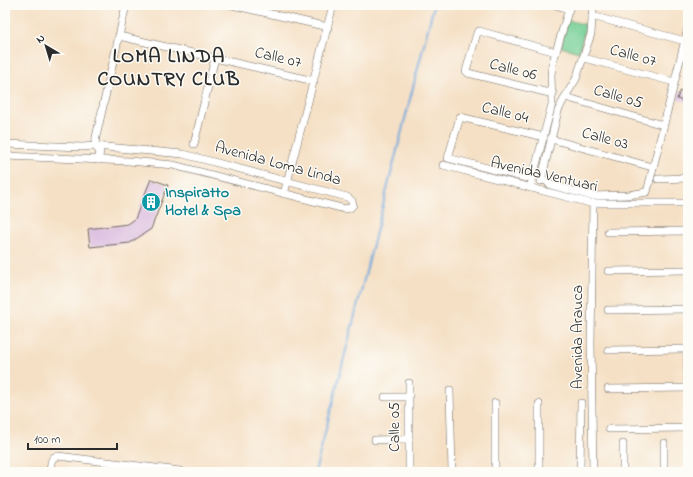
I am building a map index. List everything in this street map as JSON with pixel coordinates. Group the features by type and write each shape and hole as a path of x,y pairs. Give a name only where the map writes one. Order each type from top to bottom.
{"street":[{"path":"98,160 100,152 95,146 96,137 126,5"},
{"path":"232,5 328,27"},
{"path":"284,194 334,5"},
{"path":"554,5 570,7 552,70 555,110"},
{"path":"530,188 555,110 576,79 584,58 591,34 593,5"},
{"path":"592,16 685,41"},
{"path":"542,178 551,185 592,196 628,195 646,192 688,28"},
{"name":"Calle 06","path":"553,94 466,72 477,33 479,31 556,52"},
{"name":"Calle 07","path":"119,36 314,81"},
{"path":"194,144 215,58"},
{"name":"Calle 07","path":"584,58 674,82"},
{"name":"Calle 05","path":"565,97 663,125"},
{"name":"Calle 04","path":"526,178 448,158 460,116 547,138"},
{"path":"539,190 545,168 547,138"},
{"name":"Calle 03","path":"547,138 652,167"},
{"name":"Avenida Loma Linda","path":"5,144 82,147 95,146 183,154 347,197 352,201 353,205 350,208 345,209 181,167 150,163 5,156"},
{"path":"81,160 79,154 82,147"},
{"name":"Avenida Ventuari","path":"443,165 592,203 688,203"},
{"path":"658,179 688,178"},
{"name":"Avenida Arauca","path":"592,203 591,343 593,472"},
{"path":"608,232 688,230"},
{"path":"608,271 688,270"},
{"path":"608,310 688,309"},
{"path":"608,350 688,349 688,387 608,389"},
{"name":"Calle 05","path":"408,472 409,383"},
{"path":"450,390 452,472"},
{"path":"385,397 408,396"},
{"path":"495,403 495,472"},
{"path":"580,472 581,403"},
{"path":"539,404 539,472"},
{"path":"609,429 685,428 688,426"},
{"path":"374,440 409,439"},
{"path":"664,443 664,472"},
{"path":"623,444 623,472"},
{"path":"50,472 53,457 58,456 180,471"}],"green space":[{"path":"568,20 586,25 579,52 561,47"}],"building":[{"path":"680,91 688,93 688,102 677,99"},
{"name":"Inspiratto Hotel & Spa","path":"151,179 168,185 151,229 130,243 90,247 88,229 128,224 135,219"}],"waterway":[{"path":"315,472 434,5"}],"place":[{"name":"Inspiratto Hotel & Spa","path":"151,202"}],"district":[{"name":"LOMA LINDA COUNTRY CLUB","path":"169,68"}]}
